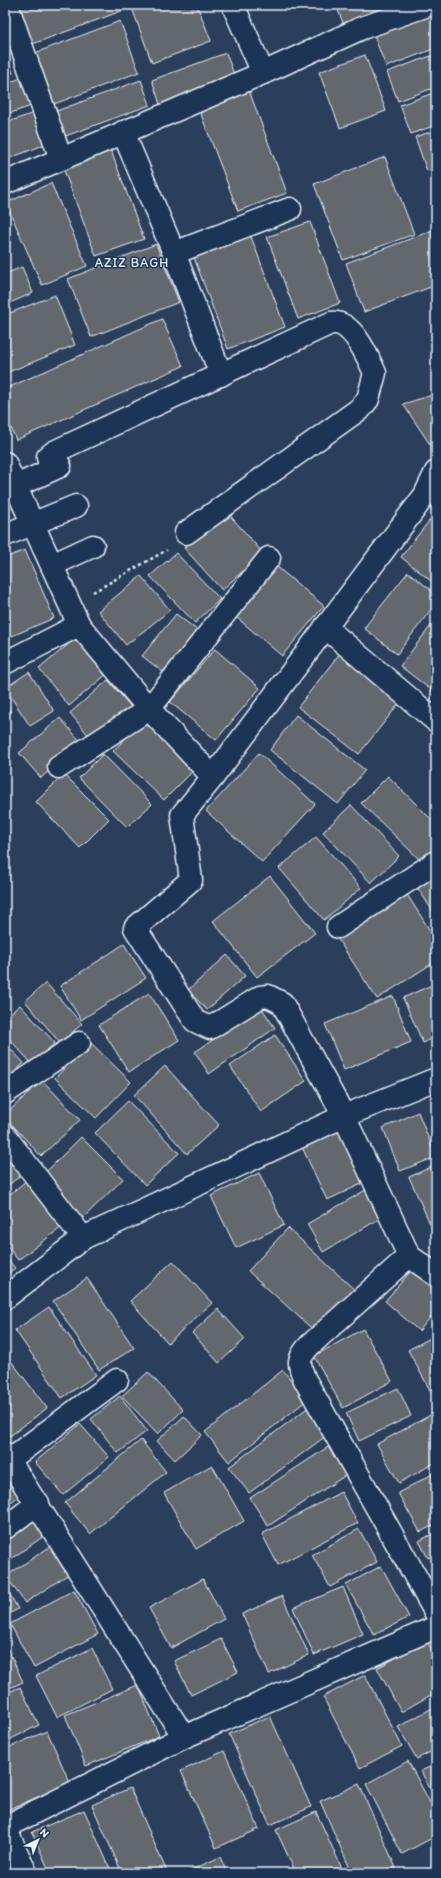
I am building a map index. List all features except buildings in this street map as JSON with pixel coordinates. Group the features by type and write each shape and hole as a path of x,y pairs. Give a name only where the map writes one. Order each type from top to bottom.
{"street":[{"path":"7,5 61,159"},
{"path":"233,5 263,73"},
{"path":"5,183 263,73 362,28 428,5"},
{"path":"123,132 174,253 220,375"},
{"path":"174,253 290,209"},
{"path":"16,486 56,468 48,458 54,452 332,323 338,322 352,332 364,347 375,374 368,399 361,408 186,533"},
{"path":"5,463 79,625 149,709 213,777"},
{"path":"436,472 425,495 213,777 182,815 191,880 136,928 189,1013 201,1025 210,1028 260,997 268,996 282,1003 344,1116 410,1256 436,1275"},
{"path":"5,535 76,506"},
{"path":"52,565 94,546"},
{"path":"59,767 149,709 269,558"},
{"path":"5,663 79,625"},
{"path":"325,627 436,721"},
{"path":"338,926 436,862"},
{"path":"5,1093 79,1043"},
{"path":"5,1298 83,1238 344,1116 436,1079"},
{"path":"5,1136 83,1238"},
{"path":"410,1256 310,1345 301,1355 300,1368 305,1380 436,1613"},
{"path":"117,1380 7,1457 38,1503 184,1737"},
{"path":"5,1528 38,1503"},
{"path":"26,1873 5,1827 184,1737 436,1627"}],"path":[{"path":"70,605 175,545 186,533"}],"district":[{"name":"AZIZ BAGH","path":"132,262"}]}
